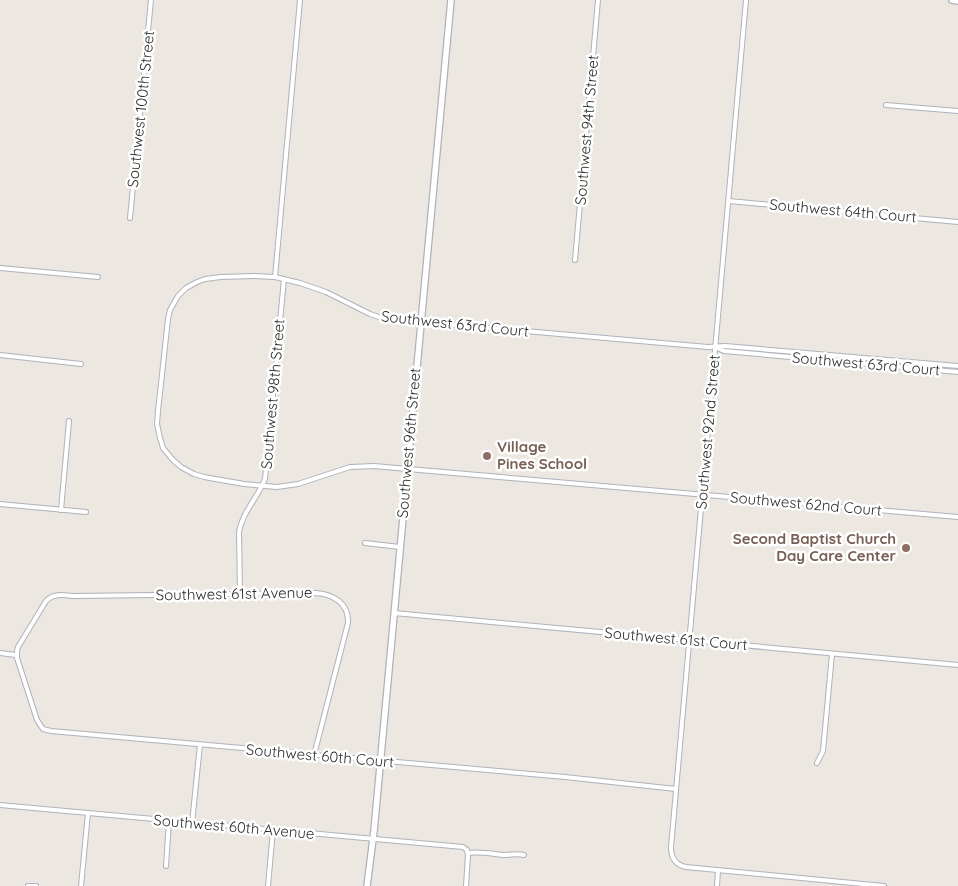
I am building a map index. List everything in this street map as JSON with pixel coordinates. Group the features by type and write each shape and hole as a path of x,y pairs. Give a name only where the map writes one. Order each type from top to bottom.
{"street":[{"name":"Southwest 100th Street","path":"130,218 152,0"},
{"path":"274,277 300,0"},
{"name":"Southwest 96th Street","path":"367,886 373,839 450,0"},
{"name":"Southwest 94th Street","path":"575,260 598,0"},
{"name":"Southwest 92nd Street","path":"718,871 683,867 676,862 671,852 746,0"},
{"path":"952,0 958,1"},
{"path":"886,105 958,111"},
{"name":"Southwest 64th Court","path":"729,201 958,222"},
{"path":"0,268 98,277"},
{"name":"Southwest 63rd Court","path":"162,445 157,424 168,319 172,305 178,296 191,284 206,278 231,276 274,277 295,281 326,292 376,316 392,319 708,347 725,346 958,366"},
{"name":"Southwest 98th Street","path":"240,594 240,528 265,478 284,279"},
{"name":"Southwest 63rd Court","path":"715,347 724,351 958,372"},
{"path":"776,356 777,350"},
{"path":"833,361 834,355"},
{"path":"0,356 81,364"},
{"path":"889,360 889,366"},
{"path":"945,371 946,365"},
{"path":"60,510 69,421"},
{"name":"Southwest 62nd Court","path":"162,445 172,460 194,474 235,483 262,486 281,487 298,484 350,467 374,466 958,517"},
{"path":"0,504 86,512"},
{"path":"365,543 400,547"},
{"name":"Southwest 61st Avenue","path":"16,655 18,647 38,612 46,601 54,596 321,593 329,595 337,599 344,606 348,618 348,628 314,755"},
{"name":"Southwest 61st Court","path":"394,613 958,665"},
{"path":"0,653 16,655"},
{"path":"817,763 823,751 832,654"},
{"name":"Southwest 60th Court","path":"16,655 37,720 43,729 676,789"},
{"path":"192,823 200,745"},
{"name":"Southwest 60th Avenue","path":"0,805 462,847 468,851 506,855 524,854"},
{"path":"81,886 88,813"},
{"path":"166,866 169,821"},
{"path":"268,886 273,830"},
{"path":"466,886 468,851"},
{"path":"717,886 718,871 884,886"},
{"path":"28,886 36,886"}],"place":[{"name":"Village Pines School","path":"487,456"},
{"name":"Second Baptist Church Day Care Center","path":"906,548"}]}
